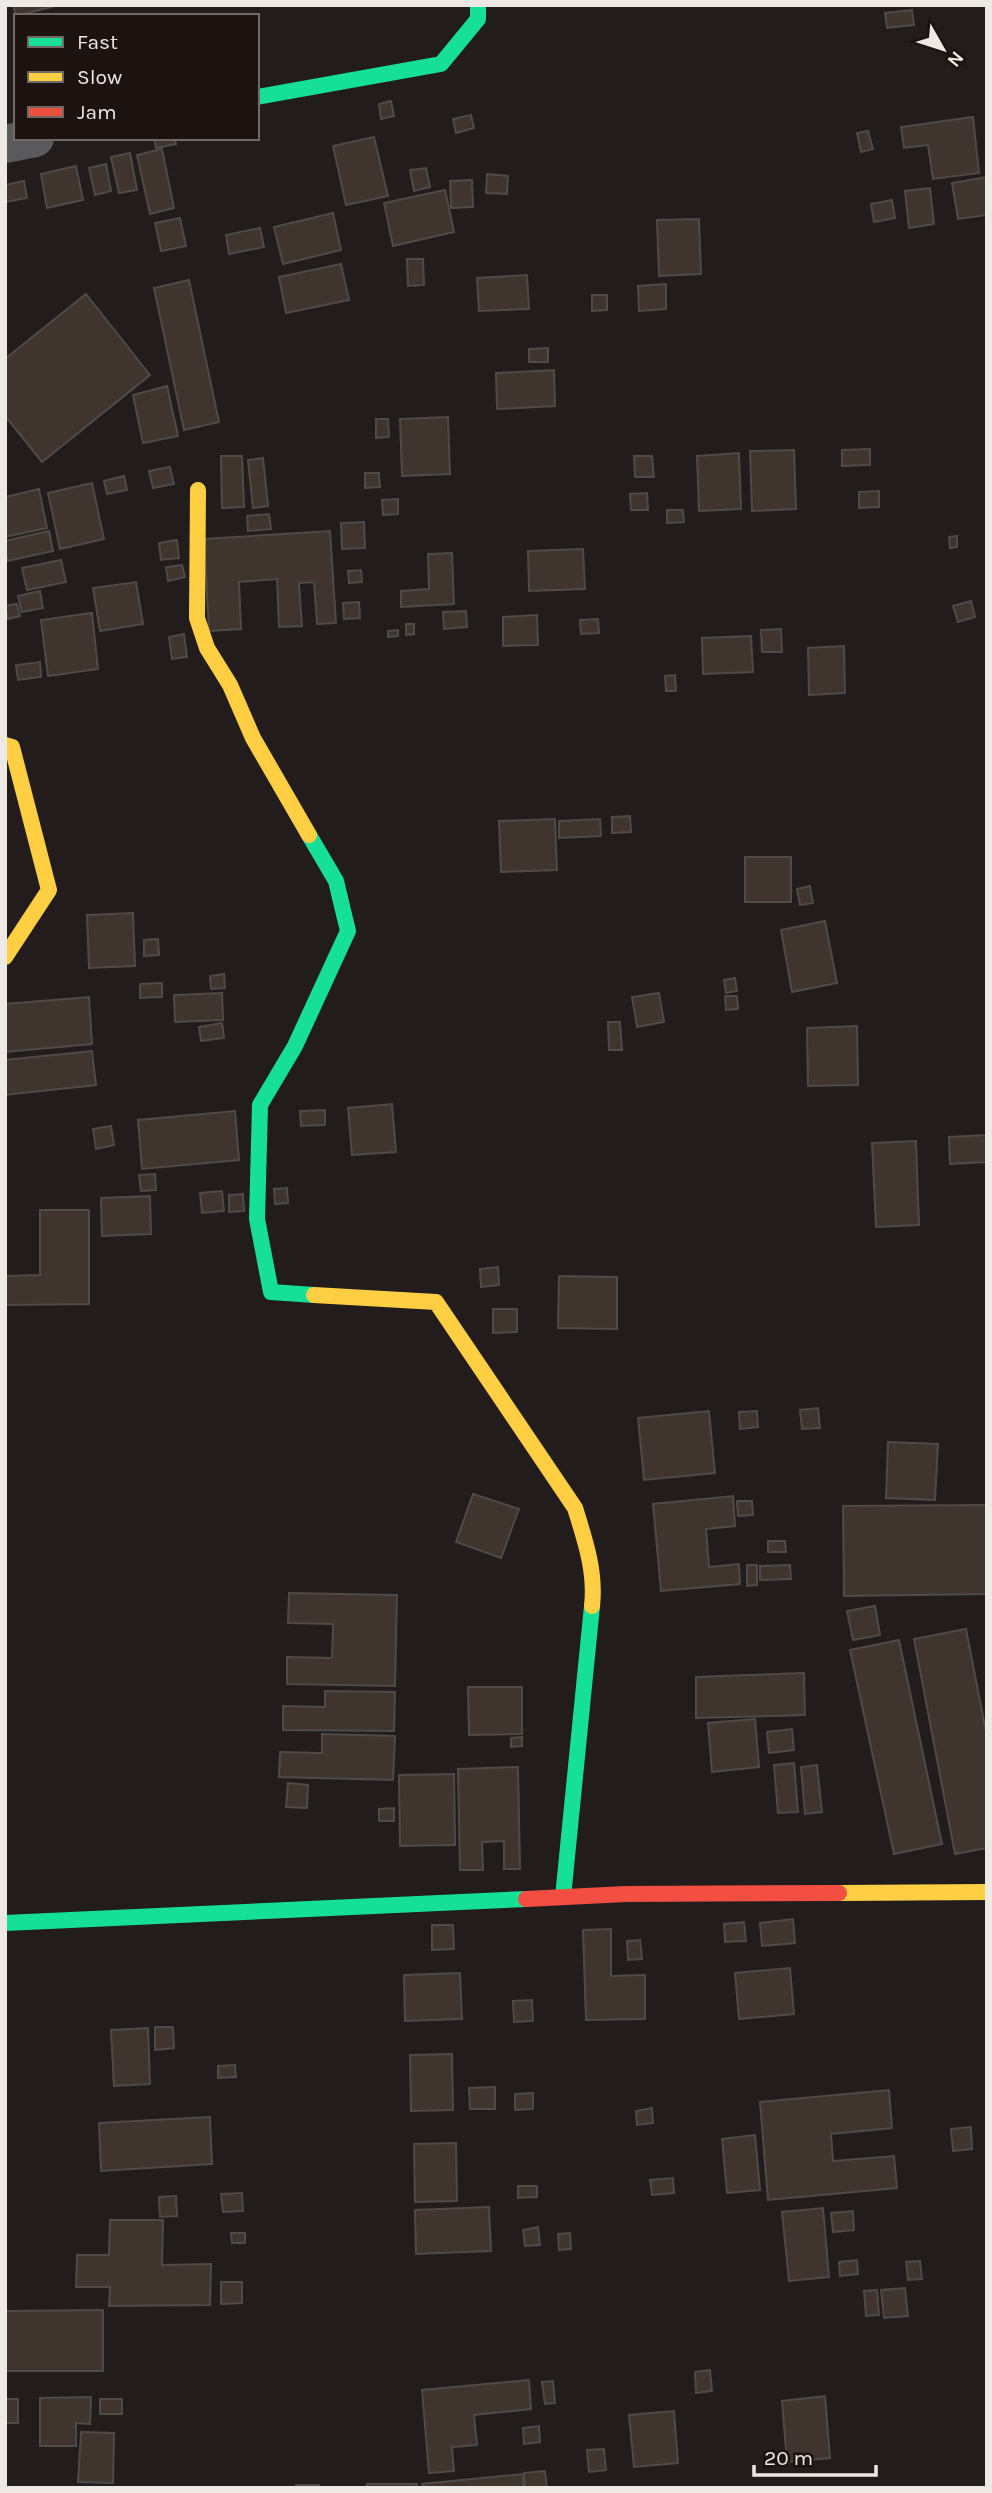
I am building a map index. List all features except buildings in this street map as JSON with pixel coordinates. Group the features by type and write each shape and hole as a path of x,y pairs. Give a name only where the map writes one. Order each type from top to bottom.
{"street":[{"path":"259,97 441,64 478,19 478,5"},
{"path":"5,144 25,140"},
{"path":"198,490 197,618 207,648 230,685 253,738 336,881 348,931 295,1046 260,1105 257,1219 271,1292 436,1302 575,1508 587,1548 594,1589 563,1897"},
{"path":"5,745 12,747 22,795 49,890 5,957"},
{"path":"5,1923 626,1894 987,1892"}],"traffic: fast":[{"path":"259,97 441,64 478,19 478,5"},
{"path":"309,835 336,881 348,931 295,1046 260,1105 257,1219 271,1292 314,1295"},
{"path":"563,1897 592,1606"},
{"path":"5,1923 526,1899"}],"traffic: slow":[{"path":"198,490 197,618 207,648 230,685 253,738 309,835"},
{"path":"5,745 12,747 49,890 5,957"},
{"path":"314,1295 436,1302 575,1508 591,1568 592,1606"},
{"path":"839,1893 987,1892"}],"traffic: jam":[{"path":"526,1899 626,1894 839,1893"}]}
